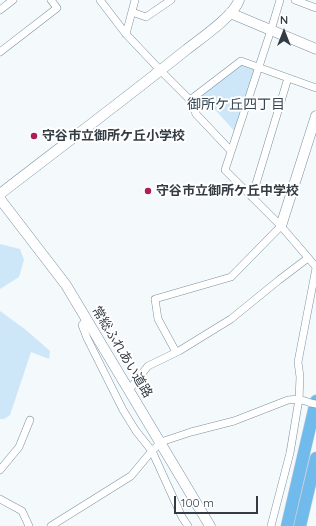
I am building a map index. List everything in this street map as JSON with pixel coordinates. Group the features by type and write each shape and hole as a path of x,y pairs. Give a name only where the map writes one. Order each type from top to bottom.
{"highway":[{"path":"287,526 314,403"},
{"path":"300,526 316,458"}],"street":[{"path":"0,10 13,0"},
{"path":"0,52 57,8 51,0"},
{"path":"100,0 126,34 190,100 196,114 231,151"},
{"path":"126,34 135,0"},
{"path":"132,12 146,17 171,0"},
{"path":"0,194 161,71 223,21 237,5 239,0"},
{"path":"272,526 290,454 299,399 300,377 298,362 316,267 281,226 225,170 280,0"},
{"path":"295,0 313,5"},
{"path":"230,13 316,49"},
{"path":"190,100 241,61 316,88"},
{"path":"252,197 288,78"},
{"path":"176,352 158,319 155,299 231,277 281,226 316,116"},
{"name":"常総ふれあい道路","path":"0,199 66,285 210,526"},
{"path":"129,390 148,366 176,352 231,319 308,258"},
{"path":"87,319 82,325 87,338 123,410 136,431 152,451 182,517 188,526"},
{"path":"51,526 131,476 161,442 234,421 288,400 299,399 314,403"},
{"path":"0,470 19,447 30,420"},
{"path":"0,498 22,511 29,526"}],"shaded area":[{"path":"241,61 259,67 237,134 200,93"},
{"path":"0,244 20,249 24,260 19,277 0,289"},
{"path":"0,311 26,330 50,351 49,359 31,352 10,415 4,419 0,419"}],"place":[{"name":"守谷市立御所ケ丘小学校","path":"34,136"},
{"name":"守谷市立御所ケ丘中学校","path":"148,191"}],"district":[{"name":"御所ケ丘四丁目","path":"236,105"}]}
